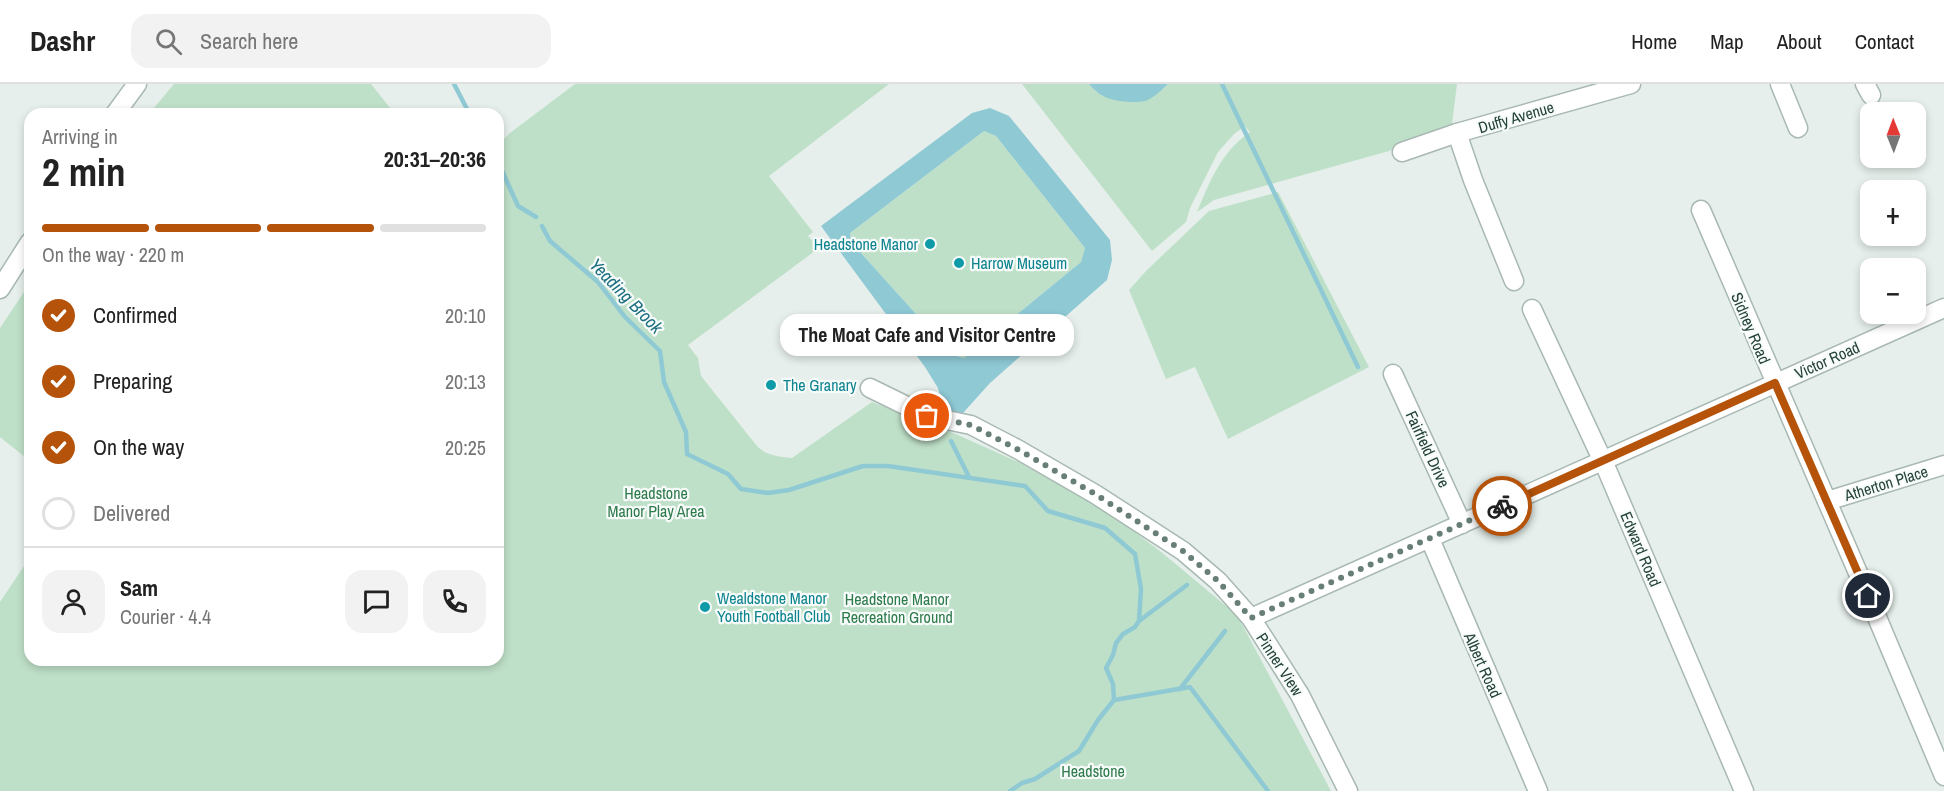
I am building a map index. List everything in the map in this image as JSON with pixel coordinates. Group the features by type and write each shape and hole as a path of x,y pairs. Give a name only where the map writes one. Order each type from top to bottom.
{"street":[{"path":"119,108 137,84"},
{"name":"Duffy Avenue","path":"1402,152 1630,84"},
{"path":"1780,84 1798,128"},
{"path":"1457,134 1473,180 1514,280"},
{"name":"Sidney Road","path":"1701,210 1944,776"},
{"path":"0,289 24,251"},
{"name":"Victor Road","path":"1251,618 1944,308"},
{"name":"Edward Road","path":"1532,309 1612,480 1744,791"},
{"name":"Fairfield Drive","path":"1393,374 1462,524"},
{"name":"Pinner View","path":"870,388 927,416 971,425 1095,494 1183,551 1218,581 1251,618 1300,694 1348,791"},
{"name":"Atherton Place","path":"1827,501 1944,465"},
{"name":"Albert Road","path":"1430,539 1538,791"}],"green space":[{"path":"174,84 371,84 390,108 154,108"},
{"name":"Headstone Manor Recreation Ground","path":"575,84 889,84 769,176 813,232 808,236 819,248 688,345 698,358 701,376 757,446 769,454 792,458 872,402 958,435 1018,462 1116,518 1237,615 1331,791 0,791 0,602 24,566 24,666 504,666 504,139"},
{"path":"1022,84 1089,84 1096,92 1163,89 1168,84 1457,84 1452,124 1389,151 1214,200 1197,212 1224,158 1250,132 1245,126 1234,134 1218,152 1190,208 1186,222 1152,251"},
{"path":"984,131 996,136 1085,248 1081,262 964,358 953,355 851,242 850,233"},
{"path":"1278,192 1369,367 1228,439 1195,367 1166,379 1129,290 1209,211"},
{"path":"24,292 24,456 0,437 0,328"}],"water":[{"path":"1089,84 1168,84 1148,100 1131,102 1107,98"},
{"path":"990,108 1009,116 1110,240 1112,260 1107,280 990,383 963,413 957,416 944,411 938,388 925,367 821,226 972,113","holes":["984,131 996,136 1085,248 1081,262 964,358 953,355 851,242 850,233"]}],"waterway":[{"name":"Yeading Brook","path":"454,84 466,108"},
{"path":"1222,84 1358,367"},
{"name":"Yeading Brook","path":"504,175 518,206 536,217"},
{"name":"Yeading Brook","path":"542,226 550,241 598,282 625,317 660,351 664,382 686,432 687,454 728,474 741,489 768,493 789,490 863,466 888,466 1025,486 1048,511 1105,528 1135,554 1141,589 1139,621 1116,643 1106,668 1113,684 1114,700 1098,720 1079,751 1035,779 1022,783 1010,791"},
{"name":"Yeading Brook","path":"951,441 969,477"},
{"path":"1139,621 1187,585"},
{"path":"1180,689 1225,631"},
{"path":"1114,700 1190,687 1268,791"}],"way so far":[{"path":"927,416 971,425 1095,494 1183,551 1218,581 1251,618 1502,506"}],"place":[{"name":"Headstone Manor","path":"930,244"},
{"name":"Harrow Museum","path":"959,263"},
{"name":"The Granary","path":"771,385"},
{"name":"The Moat Cafe and Visitor Centre","path":"927,416"},
{"name":"Wealdstone Manor Youth Football Club","path":"705,607"}],"route":[{"path":"1502,506 1775,383 1868,596"}],"park label":[{"name":"Headstone Manor Play Area","path":"656,502"},
{"name":"Headstone","path":"1093,771"}]}
